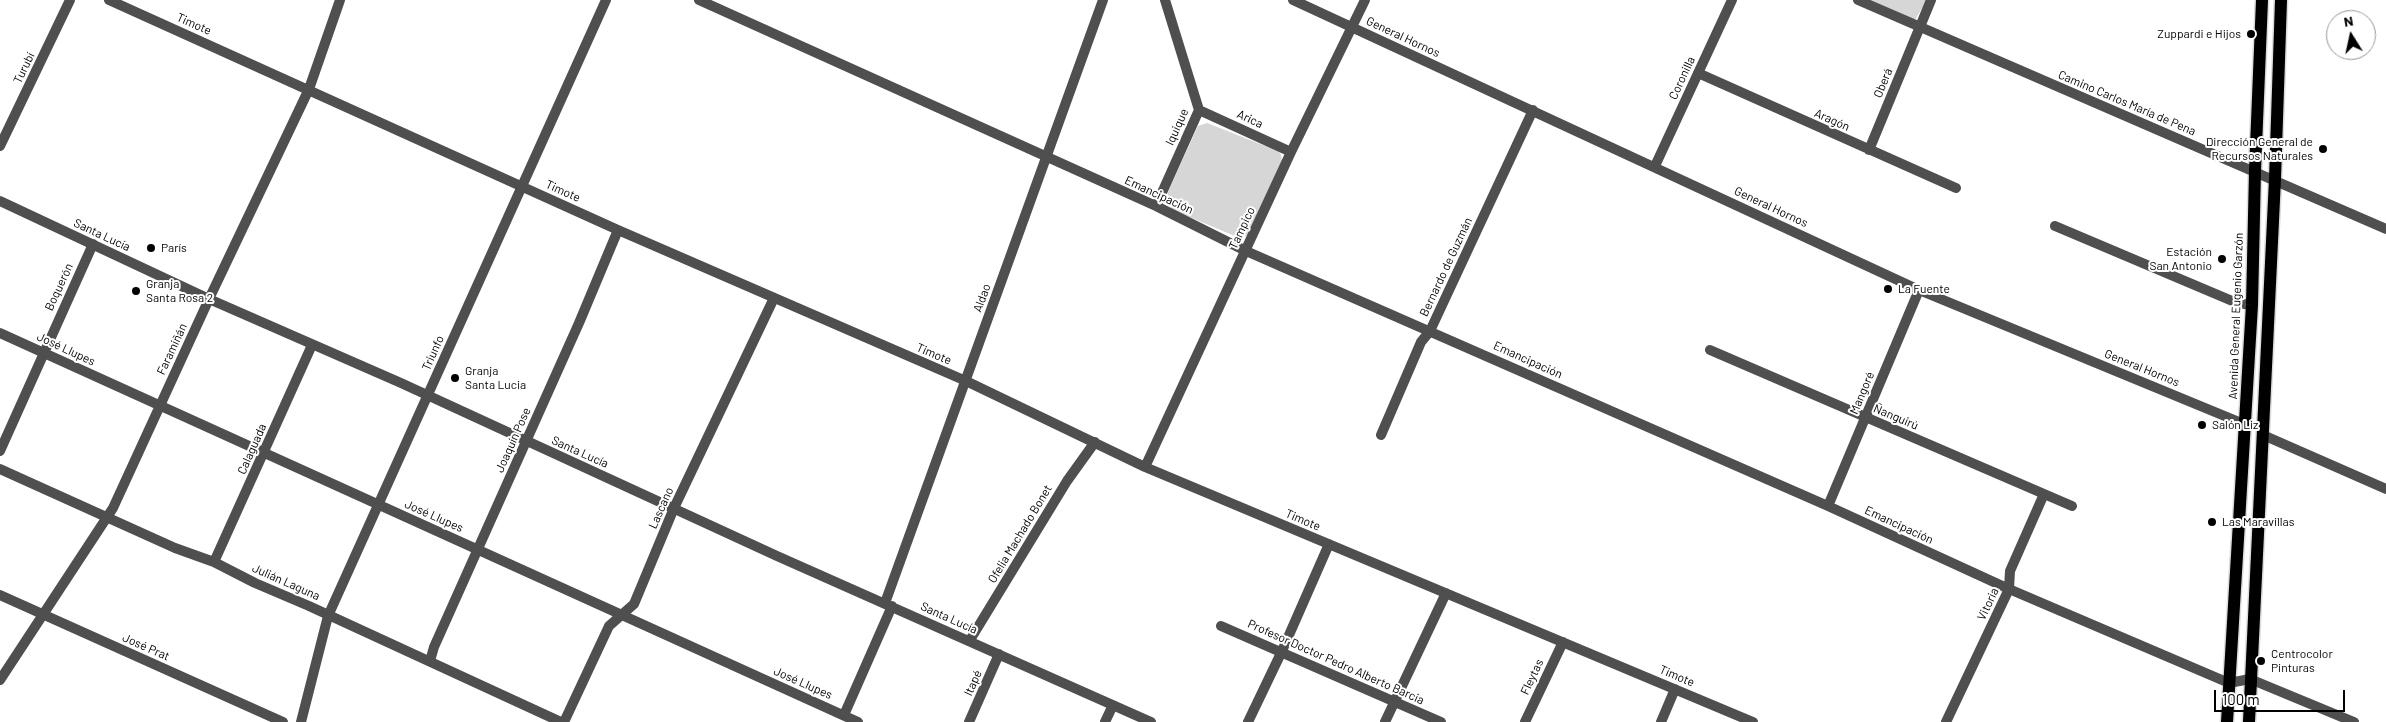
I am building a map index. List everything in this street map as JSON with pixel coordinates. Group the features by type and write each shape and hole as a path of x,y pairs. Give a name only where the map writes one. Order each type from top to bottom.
{"main road":[{"path":"2249,722 2275,180 2281,0"},
{"name":"Avenida General Eugenio Garzón","path":"2228,722 2252,305 2260,1"}],"street":[{"name":"Turubí","path":"0,146 70,0"},
{"name":"Timote","path":"109,0 618,230 966,381 1145,467 1753,722"},
{"name":"Faramiñán","path":"0,680 107,518 309,89 340,0"},
{"name":"Triunfo","path":"301,722 328,616 606,0"},
{"name":"Emancipación","path":"699,0 1156,206 1246,251 1828,506 2009,589 2229,683"},
{"name":"Aldao","path":"844,715 888,605 966,381 1103,0"},
{"name":"Iquique","path":"1156,206 1199,110 1165,0"},
{"name":"General Hornos","path":"1293,0 1655,166 1919,290 2244,424"},
{"name":"Tampico","path":"1145,467 1291,152 1365,0"},
{"name":"Coronilla","path":"1655,166 1732,0"},
{"name":"Camino Carlos María de Pena","path":"1858,0 2386,229"},
{"name":"Oberá","path":"1869,150 1931,0"},
{"name":"Aragón","path":"1698,73 1956,188"},
{"name":"Arica","path":"1199,110 1291,152"},
{"name":"Bernardo de Guzmán","path":"1381,435 1421,342 1430,331 1533,110"},
{"name":"Santa Lucía","path":"0,201 312,346 428,396 1151,722"},
{"path":"2055,226 2237,303 2252,305"},
{"name":"Joaquín Pose","path":"430,661 434,647 618,230"},
{"name":"Boquerón","path":"0,451 93,244"},
{"name":"Mangoré","path":"1828,506 1919,290"},
{"name":"Lascano","path":"562,722 609,626 634,604 674,508 774,298"},
{"name":"José Llupes","path":"0,333 858,722"},
{"name":"Calaguada","path":"214,562 312,346"},
{"name":"Ñanguirú","path":"1710,350 2072,506"},
{"path":"2263,435 2386,489"},
{"name":"Ofelia Machado Bonet","path":"970,640 1067,481 1095,442"},
{"name":"Julián Laguna","path":"0,468 107,518 214,562 562,722"},
{"name":"Vitoria","path":"1946,722 2009,589 2010,571 2044,494"},
{"path":"1248,722 1282,651 1329,544"},
{"path":"1385,722 1446,593"},
{"name":"José Prat","path":"0,595 283,722"},
{"name":"Profesor Doctor Pedro Alberto Barcia","path":"1221,626 1441,722"},
{"name":"Fleytas","path":"1525,722 1563,642"},
{"name":"Itapé","path":"969,722 999,654"},
{"path":"2229,683 2250,679 2354,722"},
{"path":"1661,722 1675,689"},
{"path":"1106,722 1113,705"}],"shaded area":[{"path":"1871,0 1927,0 1915,20"},
{"path":"1207,123 1278,151 1281,155 1282,162 1249,234 1246,236 1237,237 1173,210 1167,201 1168,192 1198,126"}],"place":[{"name":"Zuppardi e Hijos","path":"2251,34"},
{"name":"Dirección General de Recursos Naturales","path":"2323,149"},
{"name":"París","path":"151,248"},
{"name":"Estación San Antonio","path":"2222,259"},
{"name":"La Fuente","path":"1888,289"},
{"name":"Granja Santa Rosa 2","path":"136,291"},
{"name":"Granja Santa Lucia","path":"455,378"},
{"name":"Salón Liz","path":"2202,425"},
{"name":"Las Maravillas","path":"2212,522"},
{"name":"Centrocolor Pinturas","path":"2261,661"}]}
